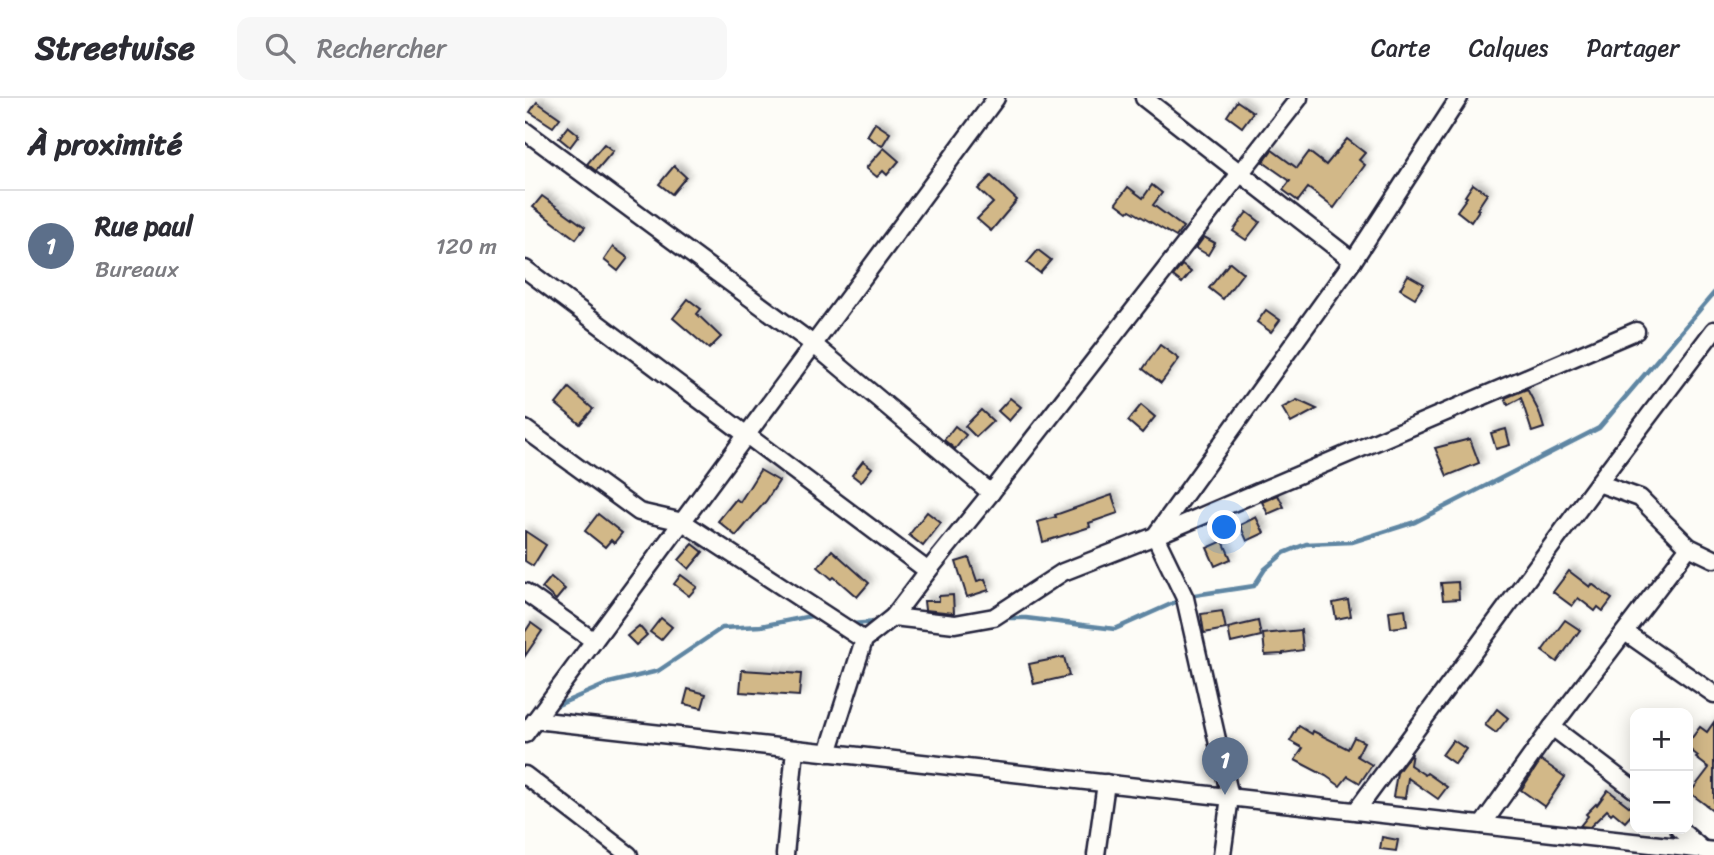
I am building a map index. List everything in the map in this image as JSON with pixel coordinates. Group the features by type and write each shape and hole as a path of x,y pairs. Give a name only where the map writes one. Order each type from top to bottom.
{"street":[{"path":"525,734 996,98"},
{"path":"1144,98 1353,261"},
{"path":"828,752 864,640 893,617 1299,98"},
{"path":"1156,536 1353,261 1459,98"},
{"path":"525,131 813,344 991,493"},
{"path":"525,269 927,571"},
{"path":"1356,811 1714,330"},
{"path":"893,617 954,624 994,617 1063,572 1156,536 1636,331"},
{"path":"525,429 639,512 683,522 864,640"},
{"path":"1598,484 1640,498 1689,547 1714,559"},
{"path":"1156,536 1185,598 1230,797 1222,855"},
{"path":"1482,825 1552,727 1689,547"},
{"path":"525,592 594,641"},
{"path":"1625,632 1714,694"},
{"path":"535,720 1708,850"},
{"path":"1552,727 1630,786"},
{"path":"785,855 795,749"},
{"path":"525,775 629,855"},
{"path":"1097,855 1106,783"},
{"path":"1686,834 1708,850"},
{"path":"1597,855 1599,838"}],"building":[{"path":"1237,101 1253,112 1242,127 1227,116"},
{"path":"537,102 560,118 553,127 530,112"},
{"path":"875,123 890,133 882,146 867,136"},
{"path":"568,126 579,135 570,147 559,138"},
{"path":"1347,139 1365,153 1359,160 1365,165 1334,208 1308,188 1298,201 1283,190 1290,181 1263,162 1272,150 1297,168 1309,152 1326,165"},
{"path":"604,144 613,151 596,171 587,164"},
{"path":"884,148 899,161 887,175 883,171 877,177 866,168"},
{"path":"674,166 686,177 672,194 659,184"},
{"path":"991,176 1017,200 991,231 977,219 993,203 978,189"},
{"path":"1473,184 1487,194 1471,222 1457,211"},
{"path":"1152,185 1162,193 1153,205 1183,227 1176,237 1116,203 1128,187 1143,198"},
{"path":"542,196 585,227 576,239 533,207"},
{"path":"1247,212 1260,222 1246,240 1233,231"},
{"path":"1204,237 1215,243 1208,255 1196,248"},
{"path":"613,247 628,258 618,271 604,260"},
{"path":"1038,250 1051,260 1040,273 1027,263"},
{"path":"1230,262 1243,273 1223,299 1209,288"},
{"path":"1182,265 1191,272 1182,283 1173,276"},
{"path":"1408,275 1424,284 1415,298 1400,289"},
{"path":"688,299 701,309 697,314 721,337 709,349 673,318"},
{"path":"1266,310 1280,320 1271,332 1257,322"},
{"path":"1160,345 1179,359 1161,383 1143,369"},
{"path":"569,388 593,409 580,424 556,404"},
{"path":"1527,389 1544,428 1532,432 1521,398 1508,405 1505,398"},
{"path":"1010,398 1021,407 1009,421 998,411"},
{"path":"1297,400 1317,409 1291,423 1282,408"},
{"path":"1141,405 1155,417 1142,433 1128,421"},
{"path":"981,410 993,421 976,437 965,426"},
{"path":"955,426 966,435 955,449 944,440"},
{"path":"1506,429 1510,445 1496,449 1491,433"},
{"path":"1470,439 1479,463 1447,476 1435,448"},
{"path":"863,461 872,468 861,482 852,475"},
{"path":"760,470 779,481 736,536 718,521 736,499 740,502"},
{"path":"1112,495 1118,513 1089,523 1090,527 1043,542 1038,522"},
{"path":"1278,495 1284,507 1268,514 1262,502"},
{"path":"927,512 941,523 923,546 909,535"},
{"path":"598,514 622,533 614,543 611,540 605,547 585,531"},
{"path":"1256,517 1264,533 1247,541 1240,525"},
{"path":"525,531 546,545 533,566 525,561"},
{"path":"1223,541 1231,559 1215,566 1207,548"},
{"path":"693,544 703,552 689,569 679,560"},
{"path":"832,550 869,583 857,597 818,567"},
{"path":"969,558 977,581 985,579 989,590 967,597 956,562"},
{"path":"1569,571 1612,599 1603,611 1598,607 1595,611 1578,598 1572,606 1553,592"},
{"path":"681,575 697,587 689,596 674,584"},
{"path":"551,577 565,589 556,600 542,588"},
{"path":"1458,582 1459,599 1443,600 1441,583"},
{"path":"953,595 954,613 925,610 924,601 939,601 939,596"},
{"path":"1348,600 1351,616 1336,619 1333,603"},
{"path":"1405,609 1407,626 1391,628 1389,611"},
{"path":"1222,611 1226,629 1204,633 1201,614"},
{"path":"661,618 672,627 661,640 650,632"},
{"path":"1565,620 1580,630 1557,662 1542,651"},
{"path":"1258,621 1261,636 1231,643 1228,628"},
{"path":"531,623 542,631 525,656 525,632"},
{"path":"639,626 647,635 636,645 627,636"},
{"path":"1301,630 1303,650 1265,655 1263,634"},
{"path":"1064,657 1069,676 1034,684 1029,664"},
{"path":"742,670 801,674 799,696 740,692"},
{"path":"688,689 706,694 702,708 684,704"},
{"path":"1497,709 1508,718 1496,733 1485,725"},
{"path":"1714,722 1714,811 1693,795 1693,789 1709,768 1696,758 1698,756 1693,752 1693,736 1700,727 1707,732"},
{"path":"1299,726 1348,749 1354,737 1364,742 1357,756 1372,765 1360,783 1348,776 1340,786 1295,760 1303,748 1290,741"},
{"path":"1453,740 1466,749 1455,764 1442,755"},
{"path":"1412,753 1410,765 1447,787 1438,799 1408,778 1405,798 1393,797 1397,773"},
{"path":"1541,760 1565,777 1545,807 1521,790"},
{"path":"1608,790 1630,807 1630,816 1625,822 1607,810 1590,827 1580,826 1588,816 1586,814"},
{"path":"1382,837 1398,840 1396,851 1380,849"}],"waterway":[{"path":"1188,596 1254,586 1265,569 1284,553 1306,544 1352,542 1415,522 1599,428 1714,293"},
{"path":"1004,618 1026,618 1115,629 1180,600"},
{"path":"551,708 609,683 658,671 722,628 761,626 811,616 819,618"},
{"path":"851,624 877,622"}],"place":[{"name":"Rue paul","path":"1225,795"}]}
